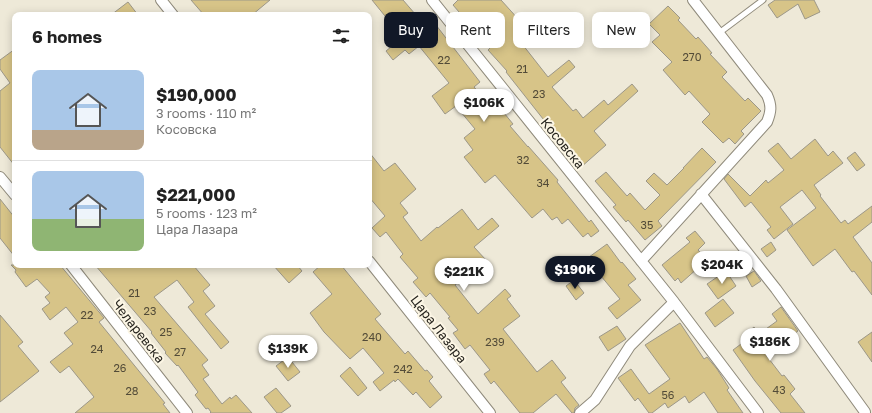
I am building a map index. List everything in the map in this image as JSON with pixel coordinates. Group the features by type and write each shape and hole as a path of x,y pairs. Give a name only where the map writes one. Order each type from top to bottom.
{"street":[{"path":"161,0 171,12"},
{"name":"Косовска","path":"432,0 674,302 758,413"},
{"path":"640,261 767,122 771,110 768,95 693,0"},
{"path":"0,177 12,191"},
{"path":"701,194 776,289 865,412"},
{"name":"Цара Лазара","path":"372,265 490,413"},
{"name":"Челаревска","path":"73,268 187,413"},
{"path":"580,413 595,400 630,346 674,302"}],"lane":[{"path":"719,33 763,0"}],"building":[{"path":"191,0 270,0 256,12 201,12"},
{"path":"372,0 403,0 413,12 384,12 384,15"},
{"path":"458,0 501,0 513,13 513,48 525,48 548,77 569,60 575,67 552,87 573,111 576,109 583,118 604,100 608,105 632,84 638,91 594,131 606,145 580,168 506,72 507,71 488,50 490,48 505,48 505,12 459,12 453,5"},
{"path":"775,0 814,0 820,12 805,19 798,4 777,18 768,5"},
{"path":"128,2 136,12 115,12"},
{"path":"668,6 680,18 678,20 696,39 698,37 712,53 710,54 727,72 722,77 745,101 748,98 761,111 741,131 744,134 735,144 729,138 723,143 702,122 710,114 689,91 685,95 663,70 672,62 652,42 660,35 650,25 650,23"},
{"path":"438,28 446,38 446,48 454,48 480,82 474,87 495,112 500,108 513,124 510,126 558,180 557,182 589,222 591,220 599,231 591,237 588,233 583,237 568,219 562,224 557,217 552,220 543,209 532,218 495,175 485,183 464,157 473,150 464,138 475,129 456,106 445,114 432,96 449,83 421,48 438,48"},
{"path":"390,48 416,48 409,54 405,50 393,60 386,51"},
{"path":"12,51 12,162 0,147 0,91 10,83 0,69 0,60"},
{"path":"815,139 828,156 833,151 843,163 814,185 821,195 820,196 841,223 845,220 848,224 872,206 872,222 853,237 872,263 872,295 835,249 813,266 787,230 816,208 802,190 780,207 793,224 774,239 767,230 771,227 751,202 745,207 724,179 728,174 750,196 766,180 768,183 784,170 768,151 778,143 791,159"},
{"path":"702,148 716,162 658,221 662,226 645,240 628,220 626,222 613,207 616,205 595,181 606,172 627,196 630,193 645,210 660,195 646,181 654,173 667,185"},
{"path":"855,152 865,165 857,171 847,158"},
{"path":"372,156 384,171 395,163 416,189 400,203 408,213 403,217 421,241 462,209 478,230 492,218 499,226 474,247 486,260 455,285 478,314 505,289 511,296 507,299 520,316 503,329 537,372 552,360 566,378 561,382 579,405 575,408 574,413 572,413 556,394 533,413 520,413 494,381 491,384 484,374 490,370 470,345 465,349 453,333 458,330 448,318 450,317 430,293 426,297 413,282 418,278 400,257 403,254 386,232 380,237 372,228 385,216 372,201"},
{"path":"0,199 12,214 12,253 0,238"},
{"path":"695,231 705,243 698,250 707,260 681,283 678,278 675,281 662,265 690,242 686,238"},
{"path":"771,242 776,250 767,257 761,249"},
{"path":"607,244 621,263 622,262 636,279 628,285 641,300 617,319 608,308 620,299 596,270 593,272 585,260"},
{"path":"14,268 62,268 104,318 99,322 165,403 163,404 170,413 75,413 94,397 69,366 60,373 50,362 73,344 64,333 78,322 66,307 50,320 42,309 50,303 45,297 50,293 37,279 26,287 15,272 16,270"},
{"path":"98,268 196,268 210,285 203,291 215,306 205,314 229,342 221,349 188,307 194,302 177,280 154,297 208,360 202,365 209,375 203,379 222,404 230,397 231,399 236,395 252,413 210,413 211,412 208,408 206,409 195,395 198,392 178,365 177,366 165,353 166,352 151,333 152,332"},
{"path":"276,268 300,268 302,271 289,283"},
{"path":"318,268 343,268 381,314 375,319 405,354 408,351 425,371 427,370 433,377 429,381 442,397 430,408 416,392 413,395 398,379 395,382 394,380 380,391 373,382 384,373 363,348 350,359 324,332 310,313 332,294 313,272"},
{"path":"726,271 736,286 718,299 707,284"},
{"path":"754,271 761,281 752,287 746,276"},
{"path":"574,280 584,293 576,300 566,286"},
{"path":"723,299 734,313 715,327 705,313"},
{"path":"781,307 798,331 766,355 782,376 784,375 795,389 790,394 805,413 781,413 755,381 733,350 745,341 742,337 754,327 759,334 777,321 772,314"},
{"path":"0,315 23,342 18,346 39,371 0,402"},
{"path":"680,323 704,359 707,357 717,369 729,388 727,390 743,413 718,413 704,392 689,403 685,396 668,408 665,403 652,413 649,413 638,398 635,401 618,378 631,369 649,394 670,379 645,345"},
{"path":"617,326 626,339 608,351 599,337"},
{"path":"872,332 872,362 858,342"},
{"path":"288,357 300,372 288,381 276,366"},
{"path":"350,367 367,388 358,396 340,376"},
{"path":"276,388 291,406 281,413 277,413 264,397"}]}
